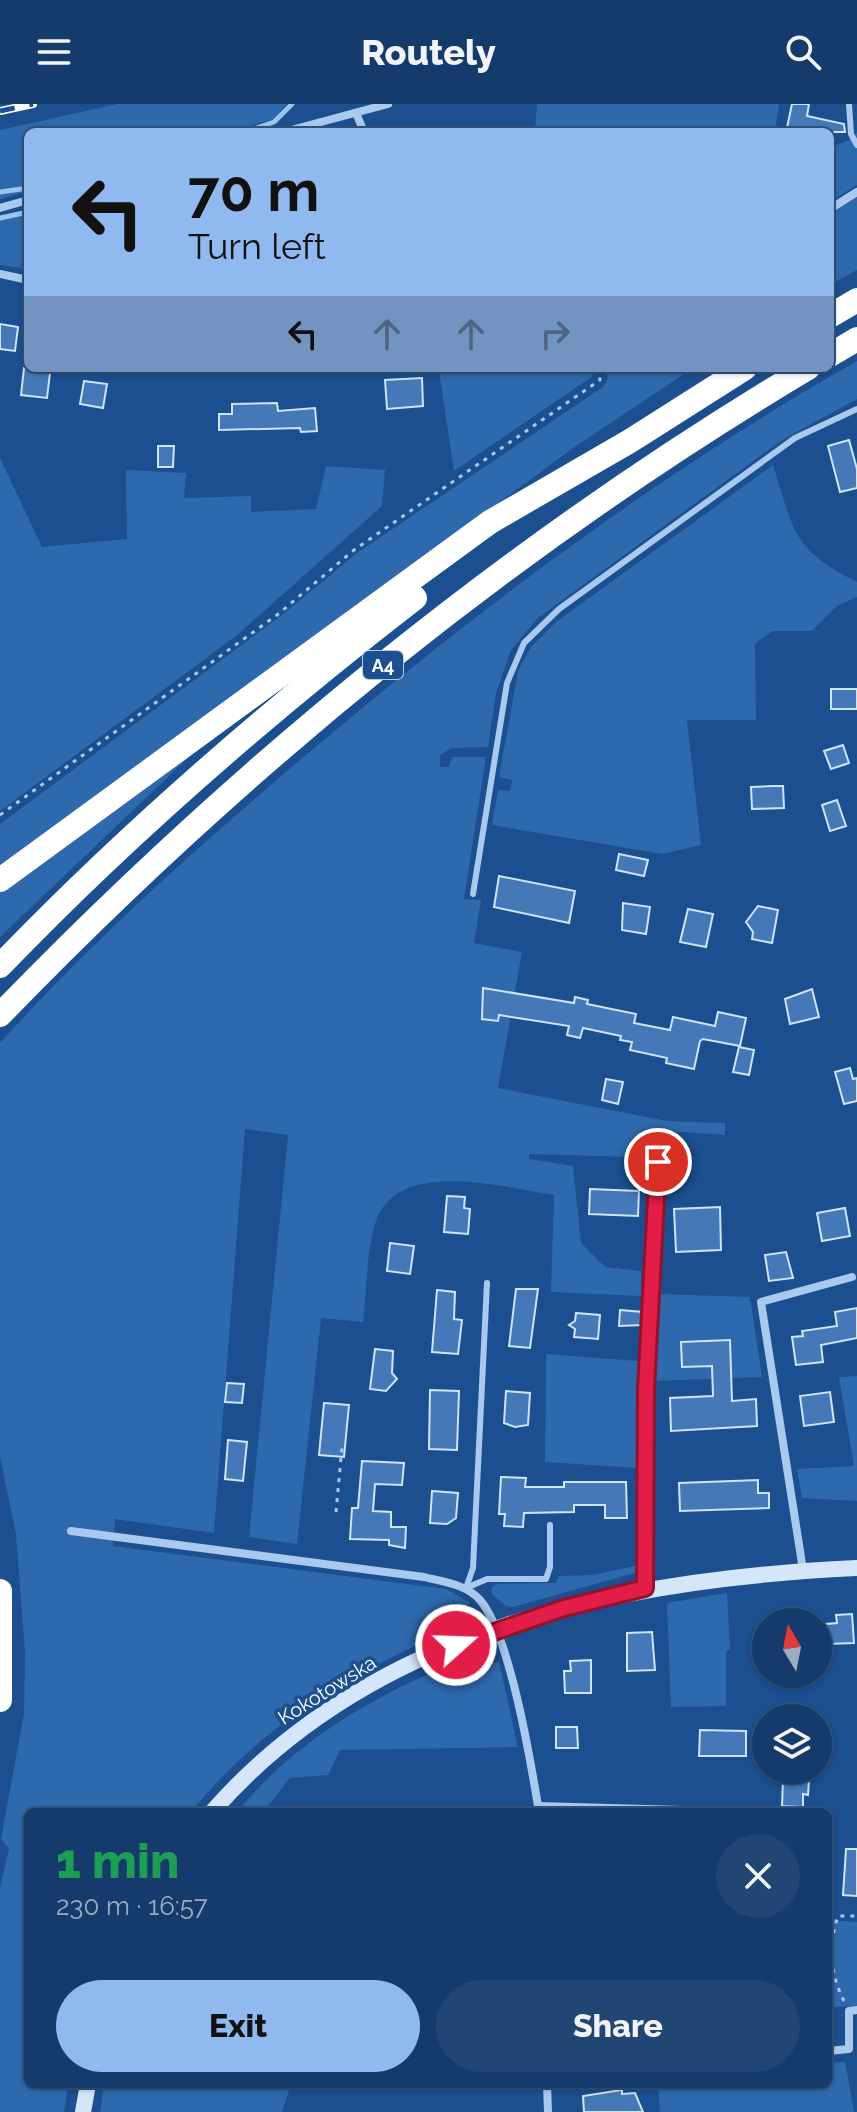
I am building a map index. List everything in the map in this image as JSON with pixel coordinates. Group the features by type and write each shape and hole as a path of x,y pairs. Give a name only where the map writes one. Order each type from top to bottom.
{"highway":[{"path":"834,314 857,300"},
{"path":"834,353 857,339"},
{"name":"A4","path":"0,966 137,833 321,672 448,572 630,441 739,372"},
{"name":"A4","path":"0,1015 185,835 342,698 518,561 687,445 802,372"},
{"path":"0,880 490,522 630,441"},
{"path":"0,1591 0,1700"}],"street":[{"path":"299,128 388,104"},
{"path":"356,113 362,128"},
{"path":"834,206 857,192"},
{"path":"0,208 24,201"},
{"path":"0,274 24,279"},
{"path":"645,1588 646,1389 658,1162"},
{"path":"803,1570 761,1302 852,1277"},
{"path":"71,1531 424,1577 466,1588 480,1600 491,1632 508,1662 538,1808"},
{"name":"Kokotowska","path":"216,1808 272,1750 341,1700 415,1662 491,1632 601,1597 645,1588 803,1570 857,1568"},
{"path":"832,2051 849,2049 853,2011"},
{"path":"83,2112 87,2088"},
{"path":"547,2088 548,2112"}],"lane":[{"path":"849,104 851,134 857,145"},
{"path":"473,894 507,683 524,643 559,609 795,438 857,409"},
{"path":"466,1588 473,1568 487,1283"},
{"path":"466,1588 487,1579 546,1579 550,1567 550,1525"}],"path":[{"path":"0,815 277,615 354,550 600,380 599,372"},
{"path":"336,1512 342,1447"},
{"path":"832,1934 838,1916 857,1916"},
{"path":"832,1960 834,1981 853,2011"}],"shaded area":[{"path":"117,104 287,104 273,119 243,128 24,128 24,192 0,199 0,130"},
{"path":"537,104 779,104 776,128 535,128"},
{"path":"857,132 857,185 834,199 834,146 849,140"},
{"path":"857,197 857,270 834,283 834,211"},
{"path":"24,210 24,268 0,265 0,217"},
{"path":"857,361 857,399 782,440 538,618 511,650 496,693 488,747 452,748 440,755 440,767 449,767 452,757 486,757 464,899 481,900 474,943 522,952 498,1088 667,1121 725,1123 725,1135 667,1131 665,1158 529,1154 529,1159 573,1166 581,1243 605,1267 641,1271 641,1296 551,1292 554,1195 454,1181 428,1183 405,1190 387,1203 372,1236 363,1322 321,1318 297,1544 249,1537 288,1135 245,1129 214,1533 115,1519 113,1546 446,1589 471,1603 466,1607 472,1618 464,1625 350,1679 315,1701 250,1751 194,1808 24,1808 24,2088 67,2088 64,2112 0,2112 0,1888 9,1849 1,1839 24,1713 25,1652 16,1534 0,1457 0,1043 105,934 179,865 360,710 566,550 709,451"},
{"path":"439,372 592,372 593,376 454,471"},
{"path":"606,372 687,372 576,446 0,867 0,824 282,615 357,553 603,387 608,378"},
{"path":"0,458 42,547 127,539 126,470 186,473 184,498 251,496 251,512 316,509 326,466 385,470 382,506 236,636 0,811"},
{"path":"773,465 798,536 819,559 857,582 857,597 838,605 812,631 772,631 755,644 756,720 687,720 701,845 662,854 492,825 498,790 510,791 512,780 499,777 518,671 531,647 556,622"},
{"path":"212,735 0,937 0,892"},
{"path":"658,1294 750,1297 762,1377 654,1381"},
{"path":"546,1354 638,1361 637,1468 545,1462"},
{"path":"857,1376 857,1501 802,1498 797,1469 854,1466 839,1377"},
{"path":"639,1565 638,1572 513,1607 506,1606 492,1594 491,1588 496,1584 556,1583 559,1576 593,1575"},
{"path":"727,1593 730,1649 726,1652 726,1706 671,1707 667,1603"},
{"path":"479,1652 491,1654 494,1663 499,1662 518,1747 340,1750 328,1775 290,1778 266,1808 241,1808 289,1759 318,1737 379,1698"},
{"path":"832,1920 857,1922 857,2006 834,2007"},
{"path":"845,2062 854,2112 660,2112 658,2088 832,2088 832,2063"},
{"path":"103,2088 290,2088 282,2112 100,2112"}],"building":[{"path":"792,104 809,104 807,116 844,124 845,132 834,132 834,128 787,128"},
{"path":"0,324 18,327 15,351 0,349"},
{"path":"24,368 24,372 50,373 47,398 21,395"},
{"path":"422,378 423,406 387,409 385,380"},
{"path":"84,381 107,384 103,408 80,404"},
{"path":"277,403 278,411 315,408 317,431 301,432 300,428 219,430 219,414 232,414 232,404"},
{"path":"849,440 857,469 857,488 840,492 828,446"},
{"path":"158,446 174,446 173,467 158,467"},
{"path":"831,689 857,689 857,709 831,709"},
{"path":"843,745 849,763 831,769 824,751"},
{"path":"783,786 784,808 752,809 751,787"},
{"path":"837,800 846,826 830,831 822,805"},
{"path":"619,854 648,860 644,876 616,870"},
{"path":"499,876 575,891 569,923 494,907"},
{"path":"623,903 650,907 646,934 622,930"},
{"path":"758,906 778,910 772,943 752,939 753,932 746,922"},
{"path":"688,909 713,914 706,947 680,942"},
{"path":"483,988 574,1003 575,997 588,1000 587,1004 636,1014 634,1023 670,1030 673,1017 715,1026 718,1012 746,1018 740,1046 700,1041 694,1069 666,1063 667,1058 630,1050 632,1042 620,1040 621,1036 583,1028 580,1038 567,1035 569,1026 499,1015 498,1021 482,1019"},
{"path":"812,989 819,1017 790,1024 785,999"},
{"path":"739,1047 754,1050 749,1075 733,1072"},
{"path":"850,1068 853,1079 857,1078 857,1101 844,1104 835,1072"},
{"path":"606,1079 623,1082 618,1104 602,1100"},
{"path":"590,1189 639,1191 638,1216 589,1214"},
{"path":"447,1196 465,1197 464,1208 470,1209 468,1234 444,1232"},
{"path":"720,1207 721,1250 676,1252 674,1209"},
{"path":"845,1208 850,1236 822,1241 817,1213"},
{"path":"390,1243 414,1246 410,1274 387,1271"},
{"path":"786,1252 793,1278 769,1281 765,1255"},
{"path":"516,1289 538,1289 530,1348 509,1346"},
{"path":"437,1290 455,1292 454,1319 462,1320 458,1354 432,1352"},
{"path":"857,1308 857,1338 821,1345 823,1362 796,1365 792,1337 803,1336 802,1331 837,1326 835,1312"},
{"path":"620,1310 643,1312 642,1325 619,1326"},
{"path":"576,1313 600,1315 598,1339 574,1337 575,1329 569,1325 575,1321"},
{"path":"730,1340 732,1401 756,1399 757,1426 671,1431 670,1398 713,1396 712,1366 682,1367 681,1342"},
{"path":"375,1349 393,1351 392,1373 397,1379 386,1391 370,1389"},
{"path":"227,1383 244,1384 242,1403 225,1402"},
{"path":"430,1390 459,1391 457,1450 429,1449"},
{"path":"506,1391 530,1393 528,1425 515,1427 504,1423"},
{"path":"830,1392 834,1422 804,1426 800,1396"},
{"path":"324,1403 349,1405 344,1457 319,1455"},
{"path":"228,1440 247,1442 243,1481 225,1479"},
{"path":"362,1461 404,1463 402,1485 375,1484 373,1511 391,1512 391,1527 406,1527 405,1548 389,1545 389,1540 350,1539 352,1508 358,1508"},
{"path":"501,1477 526,1478 525,1487 564,1487 564,1482 626,1482 627,1518 605,1518 605,1505 574,1505 574,1512 524,1513 523,1527 504,1526 505,1514 499,1514"},
{"path":"758,1480 758,1493 769,1493 769,1508 680,1511 679,1483"},
{"path":"432,1491 458,1493 456,1518 447,1524 430,1523"},
{"path":"852,1614 854,1643 832,1644 832,1623 837,1623 836,1615"},
{"path":"652,1632 655,1670 627,1671 627,1633"},
{"path":"591,1660 591,1693 565,1693 564,1671 571,1671 570,1661"},
{"path":"556,1727 577,1727 578,1748 556,1748"},
{"path":"700,1730 746,1731 746,1756 699,1756"},
{"path":"783,1784 809,1784 808,1795 803,1794 803,1807 782,1806"},
{"path":"846,1849 857,1849 857,1896 843,1895"},
{"path":"622,2090 622,2094 635,2093 643,2112 584,2112 583,2096"}],"waterway":[{"path":"257,128 274,122 292,104"},
{"path":"0,192 24,189"},
{"path":"0,218 24,213"}],"railway":[{"path":"0,111 33,104"}],"route":[{"path":"456,1645 564,1608 645,1588 646,1389 658,1162"}]}
